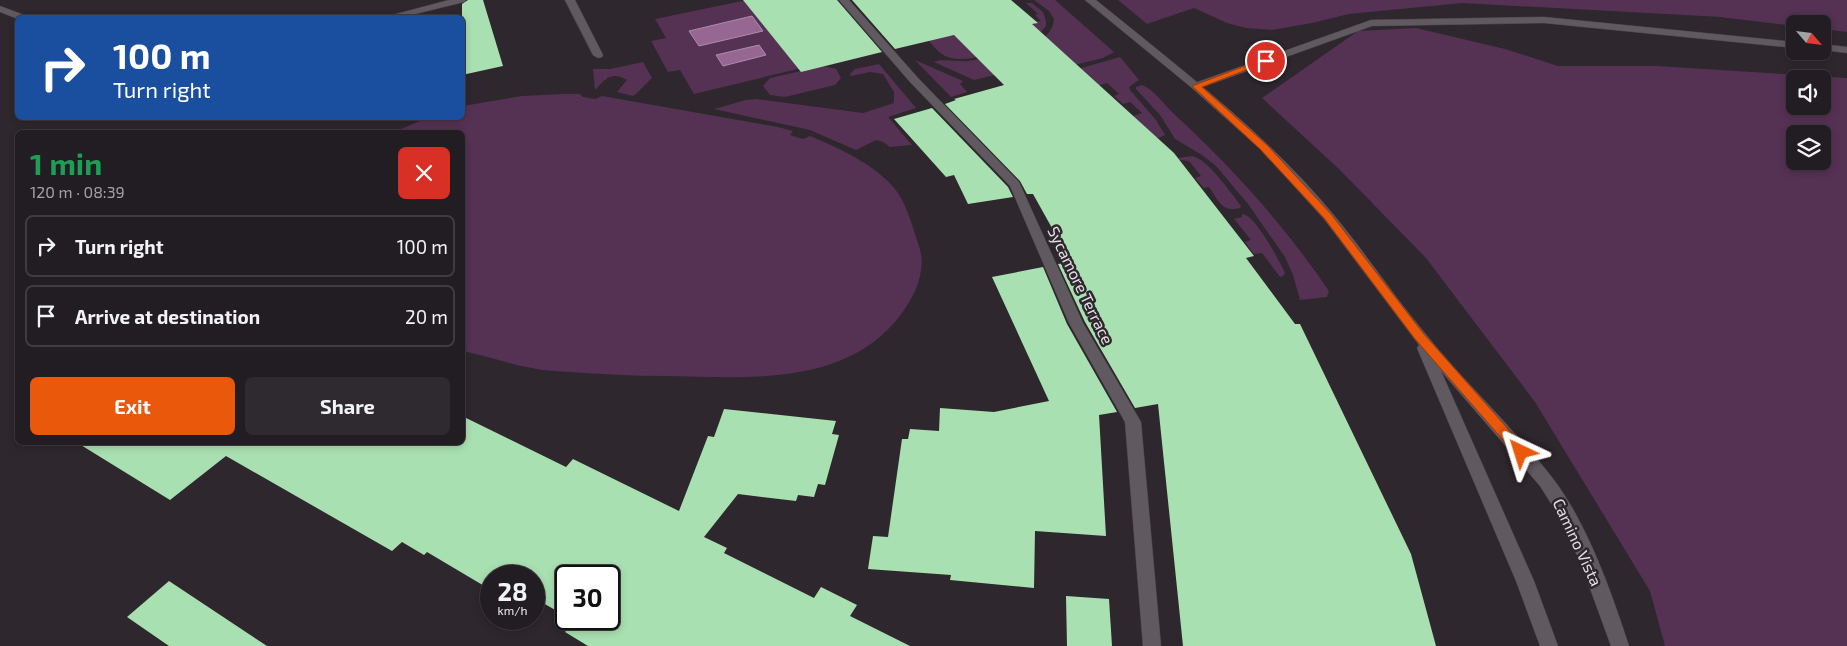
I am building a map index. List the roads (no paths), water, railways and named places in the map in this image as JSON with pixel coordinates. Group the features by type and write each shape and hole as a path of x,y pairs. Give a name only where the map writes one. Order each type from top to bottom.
{"street":[{"path":"398,15 461,0"},
{"path":"570,0 598,55"},
{"name":"Sycamore Terrace","path":"844,0 914,80 1015,185 1076,323 1133,422 1152,646"},
{"name":"Camino Vista","path":"1090,0 1196,86 1264,147 1328,216 1419,336 1546,481 1562,505 1606,604 1620,646"},
{"path":"0,9 16,15"},
{"path":"1196,86 1371,23 1544,20 1786,44"},
{"path":"1831,48 1847,50"},
{"name":"Camino Vista","path":"1419,336 1525,581 1549,646"}]}
